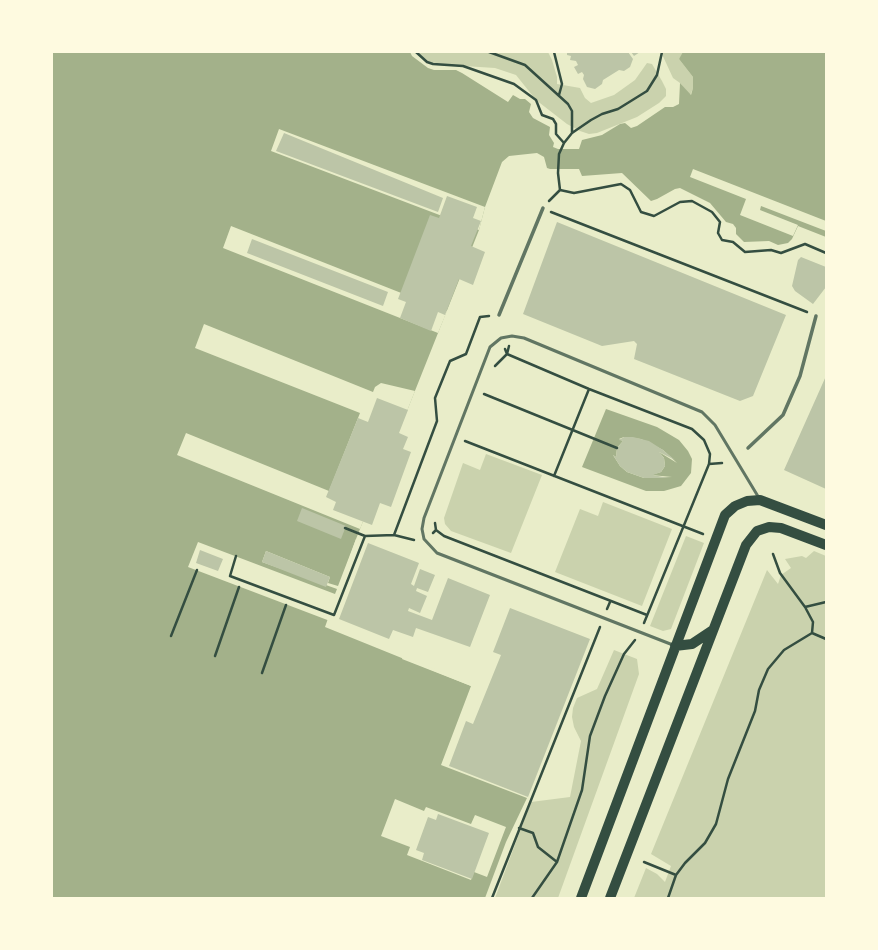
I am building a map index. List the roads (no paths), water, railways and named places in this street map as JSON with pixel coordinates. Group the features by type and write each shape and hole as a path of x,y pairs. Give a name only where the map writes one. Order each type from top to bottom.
{"main road":[{"path":"581,898 725,515 735,506 747,501 760,500 826,525"},
{"path":"610,898 746,545 757,531 769,527 782,528 826,545"},
{"path":"675,646 692,644 713,630"}],"street":[{"path":"499,315 543,208"},
{"path":"748,448 783,415 800,376 816,316"}],"lane":[{"path":"675,646 437,553 424,539 422,529 424,518 490,347 501,338 512,336 524,338 702,412 715,425 760,500"}]}
